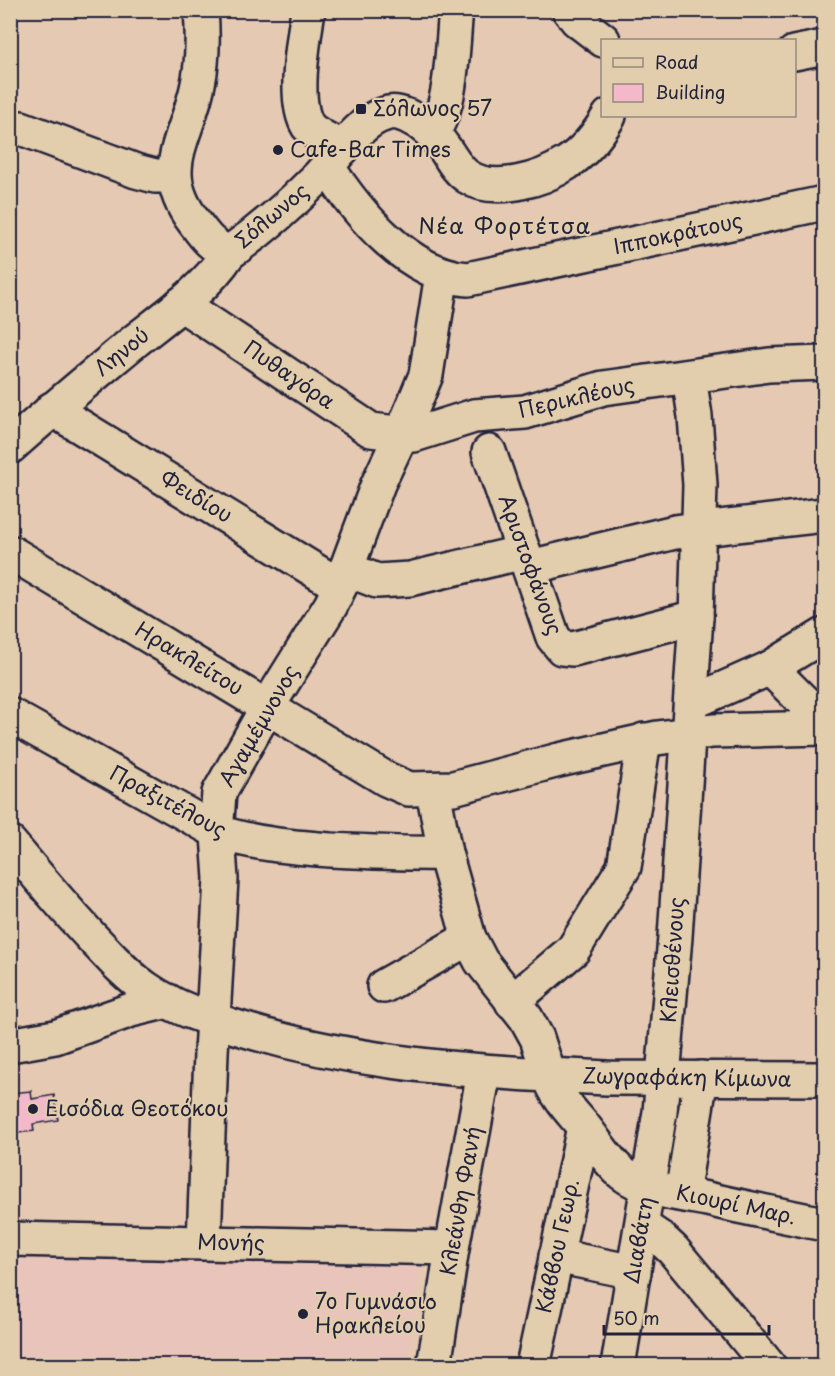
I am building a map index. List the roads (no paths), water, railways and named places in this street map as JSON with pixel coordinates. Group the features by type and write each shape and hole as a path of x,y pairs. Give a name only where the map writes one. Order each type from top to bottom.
{"street":[{"name":"Σόλωνος","path":"201,10 199,82 175,163 174,176 178,195 190,217 214,247 229,253 291,203 373,119 389,113 400,113 412,118 432,133 455,166 466,176 482,184 502,185 536,177 566,164 592,139 608,117"},
{"path":"308,10 300,75 304,116 309,127 335,157"},
{"path":"432,133 440,121 445,106 456,10"},
{"path":"569,10 577,20 602,39"},
{"path":"796,53 825,47"},
{"path":"21,128 136,171 155,176 174,176"},
{"name":"Ιπποκράτους","path":"335,157 357,210 383,236 411,257 442,274 456,278 472,279 825,203"},
{"name":"Ληνού","path":"10,447 52,409 181,304 217,271 229,253"},
{"name":"Αγαμέμνονος","path":"204,1242 220,879 217,808 219,793 268,706 331,605 343,578 378,484 426,375 442,274"},
{"name":"Πυθαγόρα","path":"181,304 371,430 402,433"},
{"name":"Περικλέους","path":"402,433 414,435 474,416 525,412 603,388 769,365 825,363"},
{"name":"Κλεισθένους","path":"649,1186 672,981 704,528 695,416 689,376"},
{"name":"Φειδίου","path":"52,409 343,578 377,581 410,579 704,528"},
{"name":"Αριστοφάνους","path":"489,452 553,637 562,648 573,649 696,617"},
{"path":"704,528 825,516"},
{"name":"Ηρακλείτου","path":"10,552 401,787 433,790"},
{"path":"549,1075 537,1038 526,1018 481,961 469,938 445,853 433,790 453,788 644,740 690,718 825,635"},
{"path":"770,668 825,722"},
{"name":"Πραξιτέλους","path":"10,715 218,832 240,840 283,846 386,853 445,853"},
{"path":"690,718 825,728"},
{"path":"512,1002 573,950 624,867 644,740"},
{"name":"Ζωγραφάκη Κίμωνα","path":"10,843 73,918 138,983 168,1001 213,1019 282,1041 374,1059 484,1072 607,1078 825,1079"},
{"path":"384,987 469,938"},
{"path":"10,1045 55,1037 131,1010 168,1001"},
{"name":"Κλεάνθη Φανή","path":"434,1365 452,1248 484,1072"},
{"name":"Κιουρί Μαρ.","path":"549,1075 553,1088 562,1102 622,1173 649,1186 825,1224"},
{"path":"681,1194 701,1078"},
{"name":"Κάββου Γεωρ.","path":"533,1365 584,1127"},
{"name":"Διαβάτη","path":"618,1365 649,1186"},
{"path":"642,1226 673,1250 769,1365"},
{"name":"Μονής","path":"10,1239 452,1248"},
{"path":"556,1256 634,1272"}],"place":[{"name":"Σόλωνος 57","path":"361,109"},
{"name":"Cafe-Bar Times","path":"278,150"},
{"name":"Εισόδια Θεοτόκου","path":"33,1109"},
{"name":"7o Γυμνάσιο Ηρακλείου","path":"303,1314"}],"district":[{"name":"Νέα Φορτέτσα","path":"505,226"}]}
